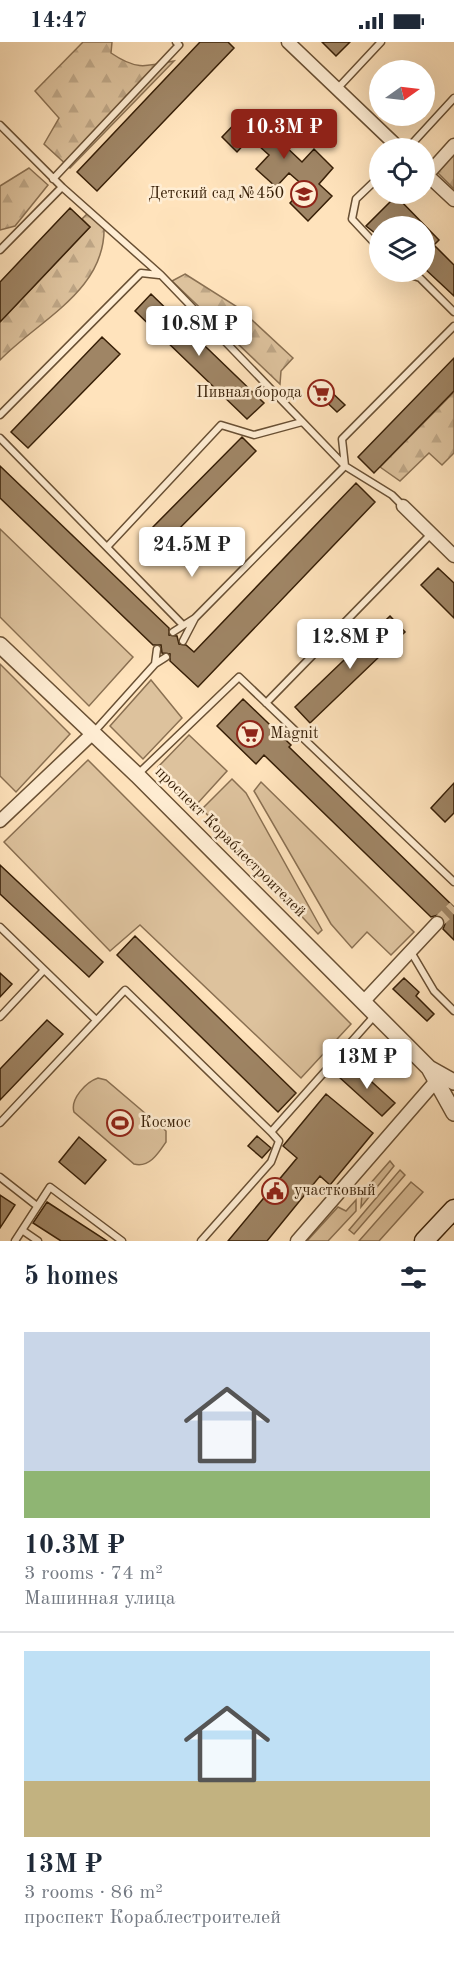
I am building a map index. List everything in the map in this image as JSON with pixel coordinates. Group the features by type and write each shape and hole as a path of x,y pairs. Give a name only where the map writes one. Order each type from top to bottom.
{"main road":[{"path":"424,1241 453,1207"}],"street":[{"path":"288,42 388,138"},
{"path":"435,164 454,145"},
{"path":"435,182 454,200"},
{"path":"403,506 454,556"},
{"name":"проспект Кораблестроителей","path":"0,645 137,775 364,1001 433,1075"},
{"path":"0,821 93,733"},
{"path":"364,1001 437,923"},
{"path":"433,1075 454,1082"},
{"path":"433,1075 454,1113"},
{"path":"297,1241 433,1075"}],"lane":[{"path":"53,178 179,45 176,42"},
{"path":"337,89 381,42"},
{"path":"417,138 454,98"},
{"path":"0,125 62,187 160,275 345,466 392,495 403,506"},
{"path":"0,250 62,187"},
{"path":"369,187 356,199 352,219 369,237"},
{"path":"0,415 141,273 160,275"},
{"path":"424,282 454,312"},
{"path":"345,466 342,439 454,326"},
{"path":"107,547 221,424 254,435 302,422"},
{"path":"0,438 182,624"},
{"path":"183,641 195,618 345,466"},
{"path":"266,703 431,534"},
{"path":"173,632 182,624 195,618"},
{"path":"155,664 157,649"},
{"path":"93,733 155,664 166,657"},
{"path":"137,775 239,677 454,882"},
{"path":"0,927 96,1020"},
{"path":"410,951 434,991 454,1011"},
{"path":"0,1017 44,970"},
{"path":"0,1123 125,990 279,1141 271,1162 201,1241"},
{"path":"271,1132 376,1014"},
{"path":"0,1177 37,1206"},
{"path":"15,1241 50,1187 122,1241"},
{"path":"22,1230 38,1241"}],"green space":[{"path":"83,42 112,42 111,53 134,65 148,66 174,61 70,168 44,144 59,118 35,91"},
{"path":"454,153 454,189 437,172"},
{"path":"29,168 48,185 15,226 0,230 0,186"},
{"path":"89,212 104,225 102,248 95,268 68,302 0,360 0,322 90,227 82,219"},
{"path":"185,274 239,308 293,358 281,371 280,384 172,281"},
{"path":"454,392 454,453 442,465 429,453 400,481 380,467"},
{"path":"0,529 133,657 89,706 0,617"},
{"path":"0,664 70,734 16,792 0,776"},
{"path":"151,680 182,718 143,759 110,726"},
{"path":"189,735 227,771 197,804 158,767"},
{"path":"88,760 351,1024 301,1078 140,925 110,951 4,842"},
{"path":"232,779 246,793 322,930 318,934 202,809"},
{"path":"261,782 414,932 391,955 367,932 352,948 331,924 254,791"},
{"name":"Космос","path":"98,1078 106,1080 166,1131 166,1142 149,1162 134,1164 74,1112 74,1102 80,1092"},
{"path":"390,1161 394,1166 361,1207 362,1193"},
{"path":"400,1170 405,1175 354,1234 349,1230"},
{"path":"411,1182 423,1192 379,1241 359,1241"},
{"path":"356,1200 356,1211 328,1241 307,1241 338,1207 346,1211"}],"building":[{"path":"200,42 228,42 234,48 97,191 77,172"},
{"path":"322,42 350,42 336,56"},
{"path":"277,111 296,130 283,144 302,162 314,149 333,168 319,184 332,196 308,221 290,203 305,187 289,173 276,187 256,169 269,155 250,138 237,152 222,137 245,113 261,128"},
{"path":"388,204 404,204 416,216 376,216"},
{"path":"70,208 90,227 0,322 0,282"},
{"path":"435,246 454,265 454,296 435,278"},
{"path":"151,294 264,403 247,419 135,311"},
{"path":"102,337 120,354 28,448 11,432"},
{"path":"454,358 454,391 374,473 358,457"},
{"path":"324,385 345,405 337,412 317,393"},
{"path":"242,437 256,451 163,545 149,531"},
{"path":"0,466 169,628 169,635 177,636 179,644 186,645 194,652 356,483 375,502 198,687 170,661 170,654 162,653 161,645 153,645 0,498"},
{"path":"438,568 454,583 454,618 421,585"},
{"path":"390,616 405,632 310,723 295,707"},
{"path":"243,699 291,745 289,747 454,907 454,940 443,929 445,924 443,917 438,915 431,917 264,755 256,764 217,726"},
{"path":"454,783 454,813 445,822 431,808"},
{"path":"0,865 103,962 89,977 0,894"},
{"path":"135,936 296,1093 278,1112 117,955"},
{"path":"0,973 12,984 0,997"},
{"path":"404,978 419,992 416,996 434,1014 427,1021 393,989"},
{"path":"47,1020 63,1034 0,1100 0,1069"},
{"path":"351,1063 395,1103 382,1116 339,1077"},
{"path":"326,1094 373,1133 330,1185 320,1176 267,1241 228,1241 297,1158 283,1146"},
{"path":"257,1136 271,1148 262,1158 248,1146"},
{"path":"79,1137 106,1160 85,1184 59,1162"},
{"path":"0,1195 15,1205 0,1228"},
{"path":"47,1202 107,1241 61,1241 33,1223"}],"tunnel":[{"path":"437,923 454,907"}],"place":[{"name":"Детский сад №450","path":"304,194"},
{"name":"Пивная борода","path":"321,393"},
{"name":"Magnit","path":"250,734"},
{"name":"Космос","path":"120,1123"},
{"name":"участковый","path":"275,1191"}]}
